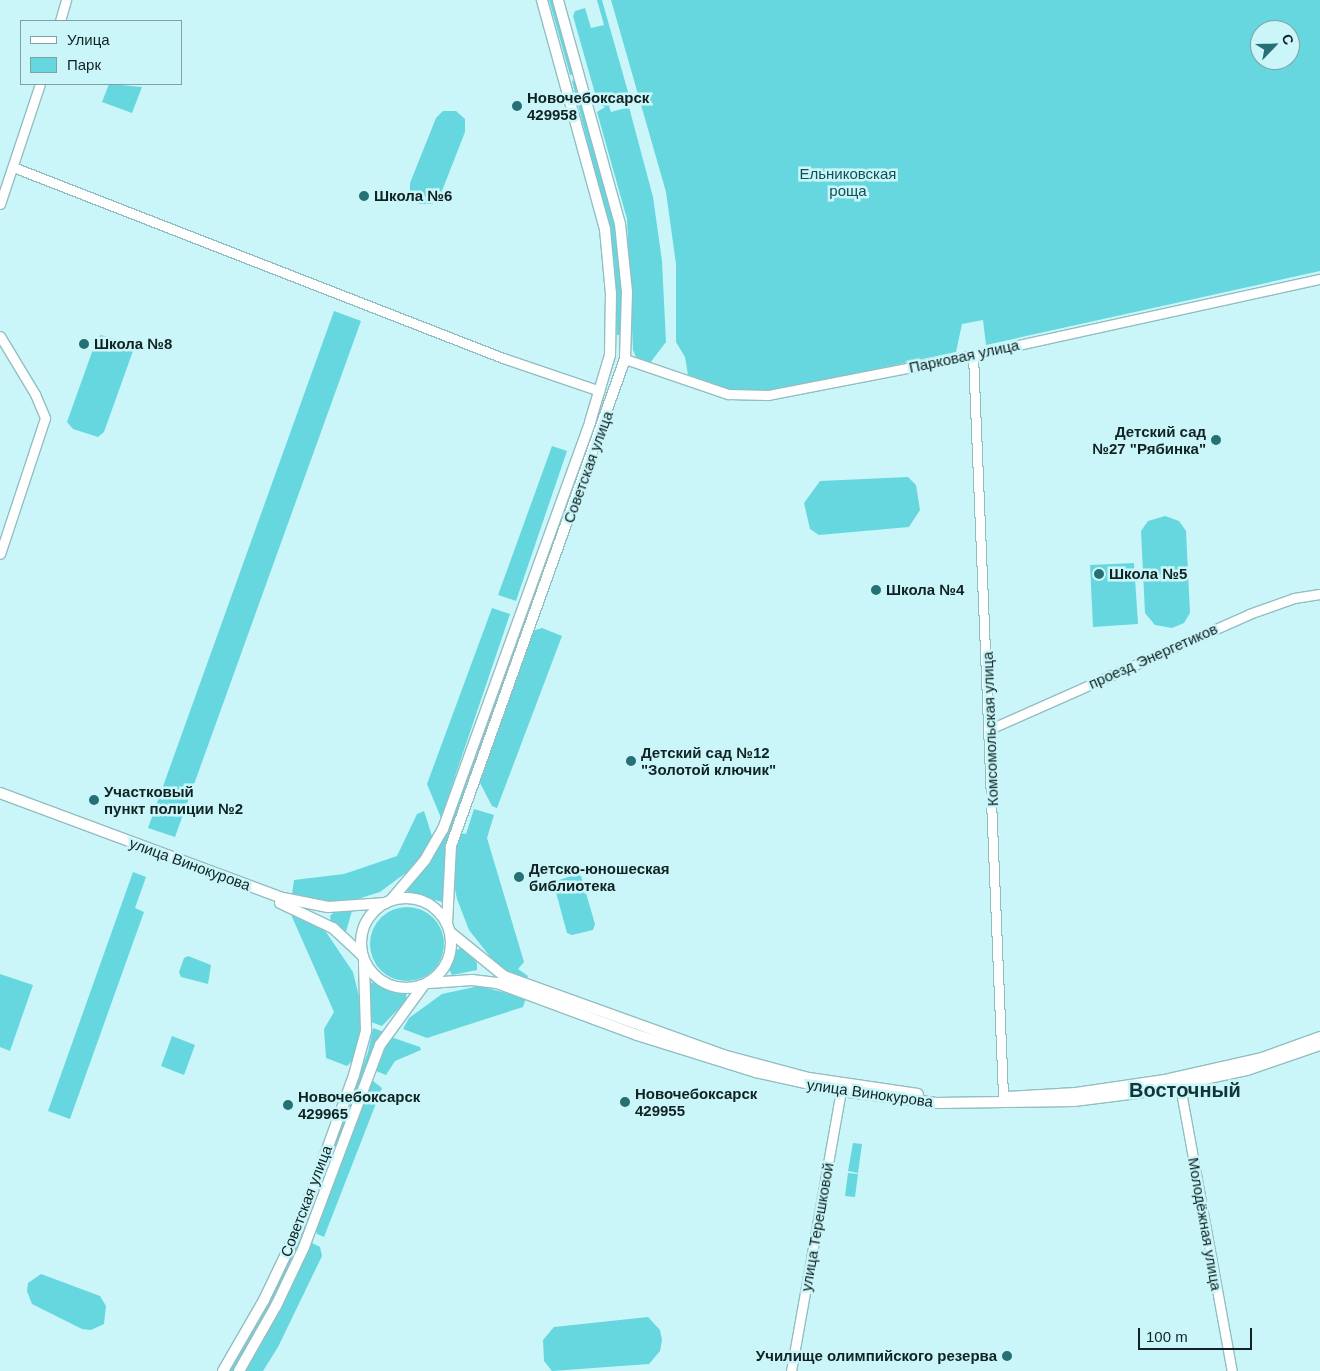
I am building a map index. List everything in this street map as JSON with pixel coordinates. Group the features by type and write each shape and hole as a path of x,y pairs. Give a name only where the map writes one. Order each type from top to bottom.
{"main road":[{"name":"Советская улица","path":"389,901 425,860 443,829 600,391 610,355 611,294 605,230 542,0"},
{"name":"Советская улица","path":"449,928 448,860 458,822 625,359 627,292 620,224 558,0"},
{"name":"Парковая улица","path":"610,355 625,359"},
{"name":"улица Винокурова","path":"0,793 40,812 315,917 333,928 363,958"},
{"name":"улица Винокурова","path":"0,800 40,812 283,898 328,907 389,901"},
{"path":"410,898 426,903 449,928 448,960 426,984 403,989 386,984 363,958 361,938 366,922 389,901 410,898"},
{"name":"улица Винокурова","path":"449,928 504,976 723,1055 808,1081"},
{"name":"Советская улица","path":"223,1371 268,1294 298,1229 354,1074 366,1030 363,958"},
{"name":"улица Винокурова","path":"426,984 472,980 497,983 699,1056 808,1081 936,1102 1082,1100 1247,1070 1304,1047 1320,1037"},
{"name":"Советская улица","path":"239,1371 276,1306 304,1247 380,1045 426,984"},
{"name":"улица Винокурова","path":"1304,1047 1320,1045"}],"street":[{"path":"60,20 66,0"},
{"path":"0,204 40,85"},
{"path":"13,167 492,354 600,391"},
{"name":"Парковая улица","path":"625,359 705,387 754,396 973,355 1320,279"},
{"path":"0,336 35,394 45,418 0,554"},
{"name":"Комсомольская улица","path":"973,355 1004,1100"},
{"name":"проезд Энергетиков","path":"990,729 1249,614 1294,598 1320,594"},
{"name":"Молодёжная улица","path":"1179,1082 1232,1371"},
{"name":"улица Терешковой","path":"791,1371 841,1087"}],"green space":[{"path":"549,0 553,0 574,74 570,75"},
{"path":"597,0 602,0 630,99 609,106 611,112 629,107 653,197 662,261 666,342 650,363 636,357 633,350 627,219 597,112 605,107 598,104 573,16 575,11 585,8 591,28 604,25"},
{"name":"Ельниковская роща","path":"611,0 1320,0 1320,271 986,345 983,320 962,324 956,352 763,393 728,389 688,375 685,357 676,342 676,264 666,192"},
{"path":"576,80 608,192 615,229 622,296 621,335 617,335 615,268 610,231 572,81"},
{"path":"109,85 142,87 132,113 102,102"},
{"path":"443,111 456,111 465,119 465,132 440,196 432,204 419,204 410,195 410,183 436,118"},
{"path":"334,311 361,321 175,837 148,828"},
{"path":"101,335 130,344 133,351 104,432 98,437 73,429 67,422 97,338"},
{"path":"593,426 597,428 531,611 528,610"},
{"path":"552,446 567,451 516,601 498,595"},
{"path":"908,477 916,485 920,510 909,527 819,535 810,529 804,503 820,481"},
{"path":"1165,516 1179,521 1186,531 1190,613 1184,623 1172,628 1155,625 1145,613 1141,531 1148,521"},
{"path":"1134,563 1138,624 1093,627 1090,565"},
{"path":"492,608 510,614 441,818 427,784"},
{"path":"542,628 562,636 497,808 492,806 479,781 532,631"},
{"path":"508,664 512,665 447,841 442,902 408,893 406,889 444,839"},
{"path":"474,809 494,815 487,838 524,962 518,969 528,976 525,982 510,974 492,959 469,930 457,899 454,884 456,849 460,833 466,834"},
{"path":"424,811 432,836 428,846 411,869 380,892 351,901 318,903 292,895 294,880 344,874 397,856 417,814"},
{"path":"133,872 146,877 135,908 144,912 70,1119 48,1111"},
{"path":"577,874 581,876 595,924 593,930 572,935 567,933 554,885 556,881"},
{"path":"400,907 414,907 428,913 438,923 444,937 444,951 438,965 428,975 414,981 400,981 386,975 376,965 370,951 370,937 376,923 386,913"},
{"path":"289,910 315,922 326,932 353,972 364,1017 357,1056 347,1066 326,1058 324,1029 334,1012"},
{"path":"352,911 345,935 331,922 330,916 334,912"},
{"path":"464,947 477,963 477,970 452,975 449,969 456,950"},
{"path":"188,956 211,965 208,984 181,977 179,972 184,958"},
{"path":"0,974 33,985 10,1051 0,1047"},
{"path":"376,981 395,993 406,994 407,1000 382,1026 371,1022 369,984"},
{"path":"479,986 526,998 523,1007 427,1038 403,1029 409,1018 442,994"},
{"path":"373,1028 384,1032 307,1228 303,1225 368,1052"},
{"path":"172,1036 195,1045 184,1075 161,1066"},
{"path":"391,1037 420,1047 421,1050 395,1061 386,1075 376,1071 375,1065"},
{"path":"373,1081 382,1088 324,1237 317,1234 315,1227 368,1083"},
{"path":"853,1143 862,1144 858,1173 848,1171"},
{"path":"848,1173 858,1174 855,1197 845,1196"},
{"path":"299,1236 303,1238 282,1285 233,1371 229,1371 268,1302"},
{"path":"310,1242 320,1247 322,1256 278,1347 263,1371 243,1371"},
{"path":"41,1274 100,1296 106,1306 104,1324 91,1330 82,1329 32,1304 27,1291 28,1283"},
{"path":"648,1317 660,1330 662,1340 660,1351 649,1364 552,1371 544,1361 543,1340 554,1327"}],"place":[{"name":"Новочебоксарск 429958","path":"517,106"},
{"name":"Школа №6","path":"364,196"},
{"name":"Школа №8","path":"84,344"},
{"name":"Детский сад №27 \"Рябинка\"","path":"1216,440"},
{"name":"Школа №5","path":"1099,574"},
{"name":"Школа №4","path":"876,590"},
{"name":"Детский сад №12 \"Золотой ключик\"","path":"631,761"},
{"name":"Участковый пункт полиции №2","path":"94,800"},
{"name":"Детско-юношеская библиотека","path":"519,877"},
{"name":"Новочебоксарск 429955","path":"625,1102"},
{"name":"Новочебоксарск 429965","path":"288,1105"},
{"name":"Училище олимпийского резерва","path":"1007,1356"}],"district":[{"name":"Восточный","path":"1185,1090"}]}
